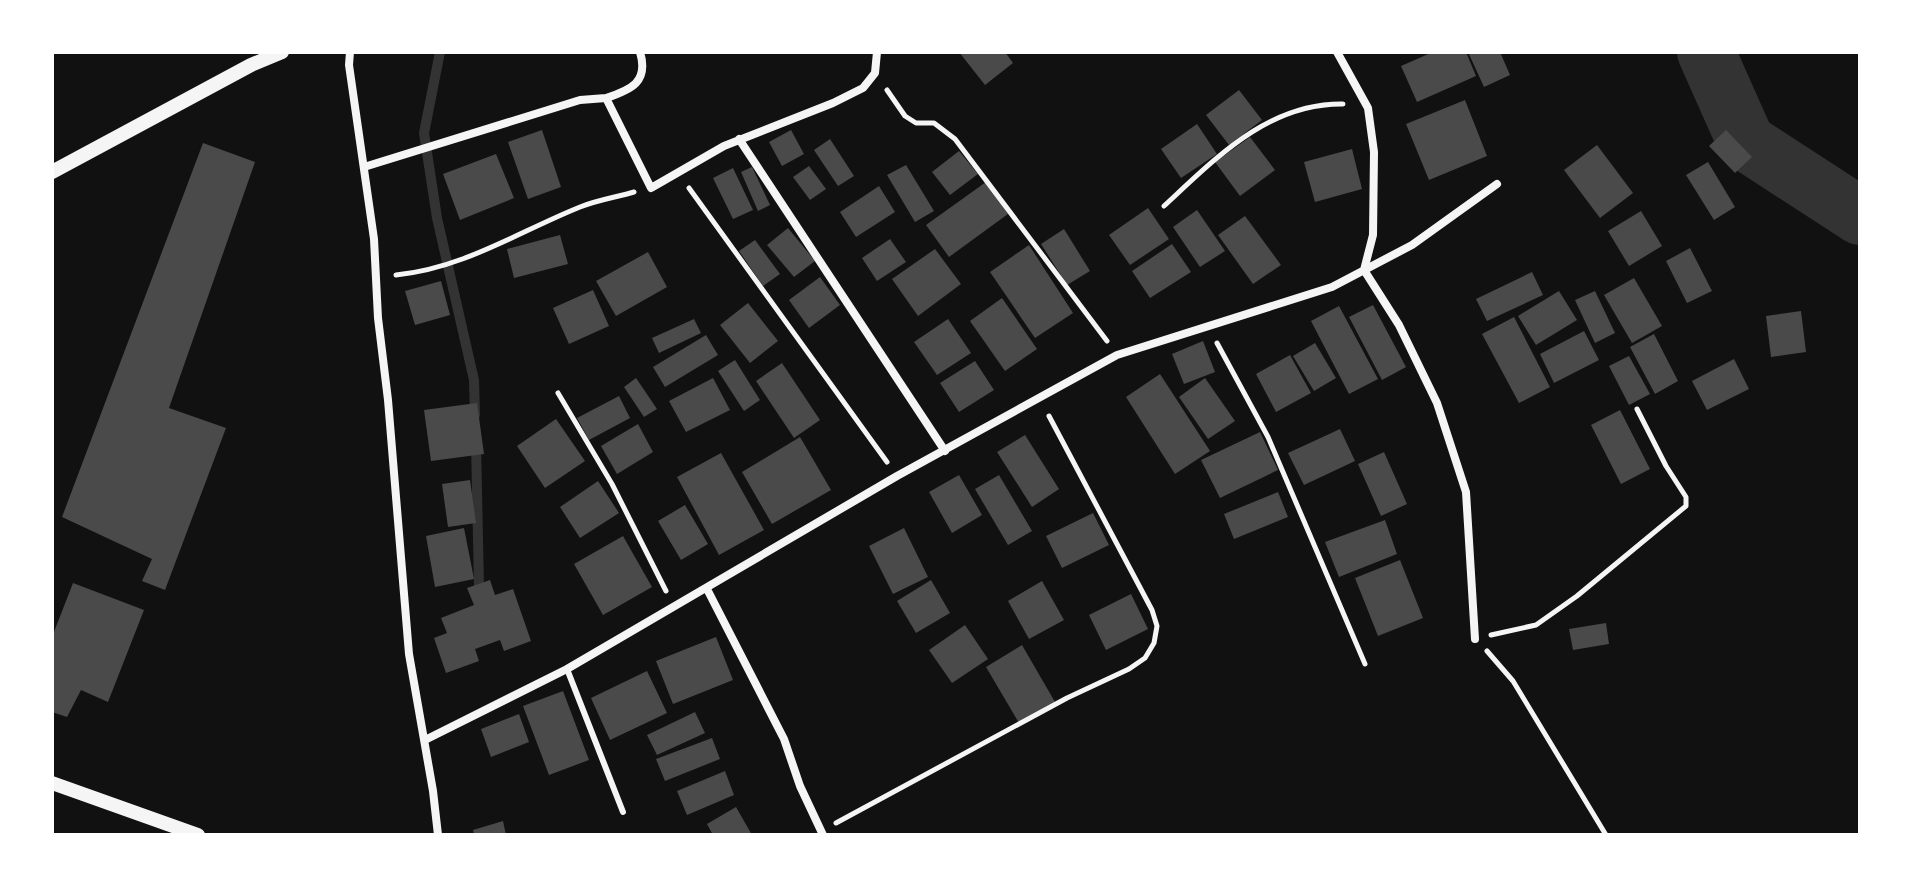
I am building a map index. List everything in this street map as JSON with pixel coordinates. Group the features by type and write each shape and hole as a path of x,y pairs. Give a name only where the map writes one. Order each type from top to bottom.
{"street":[{"path":"52,172 251,65 282,52"},
{"path":"350,52 349,65 374,239 409,654 438,835"},
{"path":"364,167 580,100 606,98 628,91 635,85 643,63 640,52"},
{"path":"606,98 651,188 739,139 850,96 863,88 875,73 877,52"},
{"path":"1337,52 1368,108 1374,152 1373,235 1364,270 1399,325 1437,403 1466,492 1475,639"},
{"path":"739,139 945,451"},
{"path":"425,740 567,669 897,476 1117,355 1332,287 1412,245 1497,184"},
{"path":"707,589 784,739 800,786 822,833"},
{"path":"52,783 198,835"}],"lane":[{"path":"567,669 623,812"}],"path":[{"path":"875,73 905,116 916,123 934,123 955,139 1117,355"},
{"path":"1164,206 1250,133 1288,112 1327,104 1368,108"},
{"path":"678,172 897,476"},
{"path":"376,278 428,272 471,257 583,205 651,188"},
{"path":"1206,325 1268,437 1365,664"},
{"path":"558,393 612,484 673,606"},
{"path":"822,833 1067,698 1129,669 1145,658 1154,643 1157,626 1152,610 1040,399"},
{"path":"1606,835 1513,681 1475,639 1536,625 1577,596 1686,506 1686,497 1637,409"}],"building":[{"path":"959,52 1005,52 1013,63 985,85"},
{"path":"1433,52 1466,52 1476,76 1417,102 1401,66"},
{"path":"1468,52 1500,52 1510,75 1484,87"},
{"path":"1239,90 1262,120 1229,145 1206,115"},
{"path":"1465,100 1487,156 1429,180 1406,124"},
{"path":"1197,124 1217,154 1181,178 1161,149"},
{"path":"542,130 561,187 528,199 508,142"},
{"path":"791,130 804,154 782,166 769,142"},
{"path":"1726,130 1752,157 1735,173 1709,146"},
{"path":"1250,137 1275,170 1240,196 1215,162"},
{"path":"830,139 854,176 838,186 814,150"},
{"path":"203,143 255,162 169,408 226,428 165,590 142,581 152,559 62,517"},
{"path":"1597,145 1633,193 1600,218 1564,170"},
{"path":"1352,149 1362,189 1315,202 1304,162"},
{"path":"959,151 978,174 950,195 932,172"},
{"path":"496,154 514,198 460,220 443,174"},
{"path":"1708,162 1735,207 1714,220 1686,175"},
{"path":"906,165 934,211 915,222 887,175"},
{"path":"809,166 826,189 810,200 793,177"},
{"path":"752,167 770,205 758,211 741,172"},
{"path":"733,168 753,210 733,219 713,178"},
{"path":"986,182 1008,214 949,257 926,225"},
{"path":"879,186 895,212 856,237 840,212"},
{"path":"1148,208 1169,239 1130,265 1109,235"},
{"path":"1197,210 1225,251 1200,267 1173,227"},
{"path":"1641,211 1662,246 1629,266 1608,231"},
{"path":"1245,216 1281,265 1253,284 1218,235"},
{"path":"788,228 815,261 794,277 767,245"},
{"path":"1064,229 1090,271 1067,285 1041,244"},
{"path":"560,235 568,264 514,278 507,249"},
{"path":"890,239 906,262 877,281 862,258"},
{"path":"755,240 780,274 763,286 739,251"},
{"path":"1172,244 1191,272 1150,298 1132,271"},
{"path":"1029,245 1073,313 1035,338 990,272"},
{"path":"1690,248 1712,291 1687,303 1666,261"},
{"path":"935,249 961,284 918,316 892,279"},
{"path":"648,252 667,287 616,316 596,281"},
{"path":"1532,272 1543,295 1487,321 1476,299"},
{"path":"820,277 840,305 809,328 789,300"},
{"path":"1634,278 1662,326 1632,343 1604,295"},
{"path":"441,281 450,315 415,325 405,291"},
{"path":"593,290 609,326 569,344 553,308"},
{"path":"1559,291 1577,320 1536,345 1518,316"},
{"path":"1595,291 1615,333 1595,343 1575,300"},
{"path":"1002,298 1037,349 1005,371 970,321"},
{"path":"748,303 778,341 750,363 720,325"},
{"path":"1373,305 1406,367 1382,380 1349,317"},
{"path":"1339,306 1378,379 1349,394 1311,321"},
{"path":"1801,311 1806,352 1771,357 1766,316"},
{"path":"1514,317 1550,387 1519,403 1482,334"},
{"path":"694,319 701,333 659,353 652,338"},
{"path":"948,319 971,353 937,375 914,342"},
{"path":"1584,331 1599,360 1554,383 1540,354"},
{"path":"1654,334 1678,381 1655,394 1630,347"},
{"path":"706,335 718,355 665,387 653,367"},
{"path":"1203,341 1215,372 1184,384 1172,354"},
{"path":"1315,343 1336,378 1314,391 1293,356"},
{"path":"1290,355 1311,393 1276,412 1256,374"},
{"path":"1629,356 1650,394 1629,405 1609,366"},
{"path":"1734,359 1749,389 1707,410 1692,381"},
{"path":"735,360 760,400 744,411 718,371"},
{"path":"975,361 994,390 959,412 940,383"},
{"path":"782,363 820,420 794,438 756,381"},
{"path":"1160,374 1210,451 1175,474 1126,397"},
{"path":"636,378 657,409 644,417 624,387"},
{"path":"713,378 730,410 686,432 669,401"},
{"path":"1205,378 1235,421 1208,439 1179,397"},
{"path":"619,396 630,418 589,440 577,418"},
{"path":"477,403 484,454 431,461 424,410"},
{"path":"1620,410 1650,469 1621,484 1591,425"},
{"path":"556,419 585,461 545,488 517,446"},
{"path":"638,424 653,452 617,474 601,446"},
{"path":"1340,429 1355,461 1304,485 1288,453"},
{"path":"1260,432 1278,470 1220,498 1201,460"},
{"path":"1025,435 1059,489 1032,507 997,452"},
{"path":"800,437 831,490 772,524 742,472"},
{"path":"1384,452 1407,504 1381,516 1358,464"},
{"path":"721,453 764,530 719,555 677,477"},
{"path":"959,475 982,515 952,533 929,492"},
{"path":"999,475 1032,531 1008,545 975,489"},
{"path":"470,480 476,523 448,527 442,484"},
{"path":"598,481 619,513 580,538 560,507"},
{"path":"1278,492 1288,517 1234,539 1224,514"},
{"path":"685,505 708,544 681,560 658,521"},
{"path":"1093,513 1109,545 1062,568 1046,536"},
{"path":"1385,520 1397,554 1339,577 1325,542"},
{"path":"464,528 474,579 435,587 426,536"},
{"path":"904,528 928,577 893,594 869,546"},
{"path":"623,536 652,587 603,615 574,564"},
{"path":"1400,560 1423,618 1378,636 1355,578"},
{"path":"490,580 495,595 513,589 531,641 504,651 500,640 475,649 479,661 446,673 434,638 447,633 441,618 474,605 467,588"},
{"path":"931,580 950,613 916,633 897,601"},
{"path":"1042,581 1064,620 1029,639 1008,601"},
{"path":"73,583 144,610 108,702 81,690 67,717 52,712 52,637"},
{"path":"1131,594 1148,629 1106,650 1089,615"},
{"path":"1606,623 1609,644 1573,650 1569,629"},
{"path":"965,625 988,659 952,683 929,650"},
{"path":"716,637 733,680 673,704 656,661"},
{"path":"1022,645 1055,702 1019,723 986,667"},
{"path":"647,671 667,713 610,740 591,698"},
{"path":"563,691 589,760 549,775 523,706"},
{"path":"695,712 705,733 657,755 647,735"},
{"path":"519,714 529,742 491,757 481,729"},
{"path":"712,738 720,759 665,781 656,759"},
{"path":"725,771 734,795 687,815 677,791"},
{"path":"736,807 752,835 713,835 707,824"},
{"path":"503,821 506,835 474,835 473,830"}],"waterway":[{"path":"440,52 424,133 437,218 474,380 475,415"},
{"path":"1706,52 1746,142 1860,216"},
{"path":"476,443 479,587"}]}
